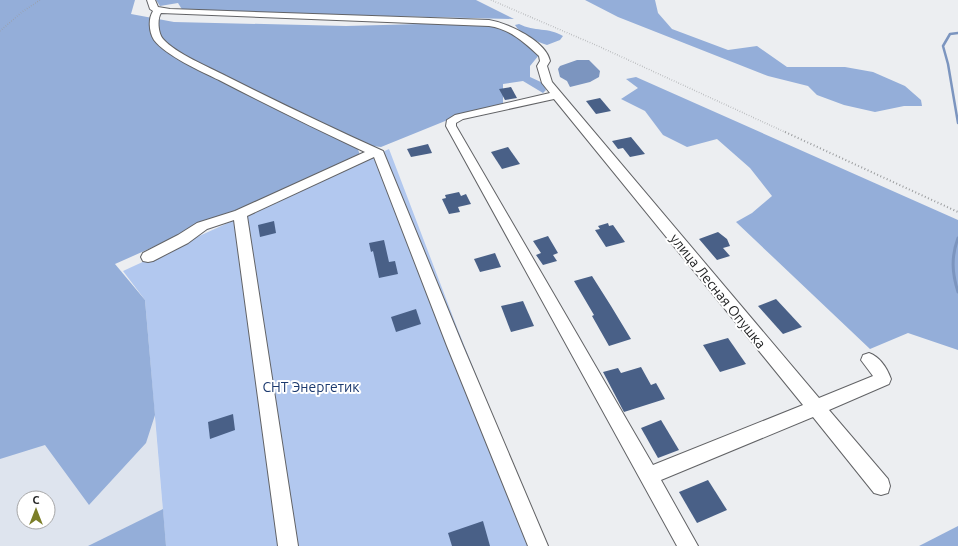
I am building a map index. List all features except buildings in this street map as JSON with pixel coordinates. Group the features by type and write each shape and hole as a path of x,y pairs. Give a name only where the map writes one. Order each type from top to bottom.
{"street":[{"path":"151,0 154,9 158,11 154,17 155,30 158,39 167,47 193,63 309,122 379,154 455,346 538,546"},
{"name":"улица Лесная Опушка","path":"158,11 468,22 506,25 544,55 542,66 545,77 557,95 814,408 881,486"},
{"path":"557,95 459,117 451,122 451,126 688,546"},
{"path":"148,257 184,239 202,226 240,214 375,152"},
{"path":"240,214 252,311 288,546"},
{"path":"649,476 883,380 881,373 869,360"}],"path":[{"path":"0,31 22,12 40,0"},
{"path":"491,0 598,46 958,212"}],"shaded area":[{"path":"0,0 135,0 131,14 174,22 346,26 457,23 503,27 511,31 539,55 530,66 530,77 543,83 546,90 543,93 523,81 503,84 503,105 460,115 381,147 356,144 360,155 115,264 145,300 155,415 146,443 89,505 45,445 0,459"},
{"path":"156,0 476,0 514,19 183,11 178,3 160,6"},
{"path":"585,0 655,0 658,13 672,29 728,50 757,46 787,67 845,67 873,72 905,86 921,100 922,106 904,106 875,112 844,105 817,95 808,86 768,76 618,17"},
{"path":"519,24 531,28 552,31 563,36 560,40 547,45 529,38 521,32 515,25"},
{"path":"577,60 589,60 600,71 599,77 590,82 570,87 567,81 560,77 558,69 560,66"},
{"path":"636,77 958,220 958,350 908,333 870,349 736,222 752,213 772,196 750,168 717,139 687,147 663,135 645,111 621,99 638,88 626,79"},
{"path":"149,351 166,546 0,546 0,409"},
{"path":"163,509 166,546 88,546"},
{"path":"958,526 958,546 919,546"}],"green space":[{"name":"СНТ Энергетик","path":"389,149 458,330 545,546 166,546 145,300 123,271"}],"waterway":[{"path":"958,33 950,34 943,46 948,64 958,123"},
{"path":"958,238 953,258 954,278 958,292"}]}
